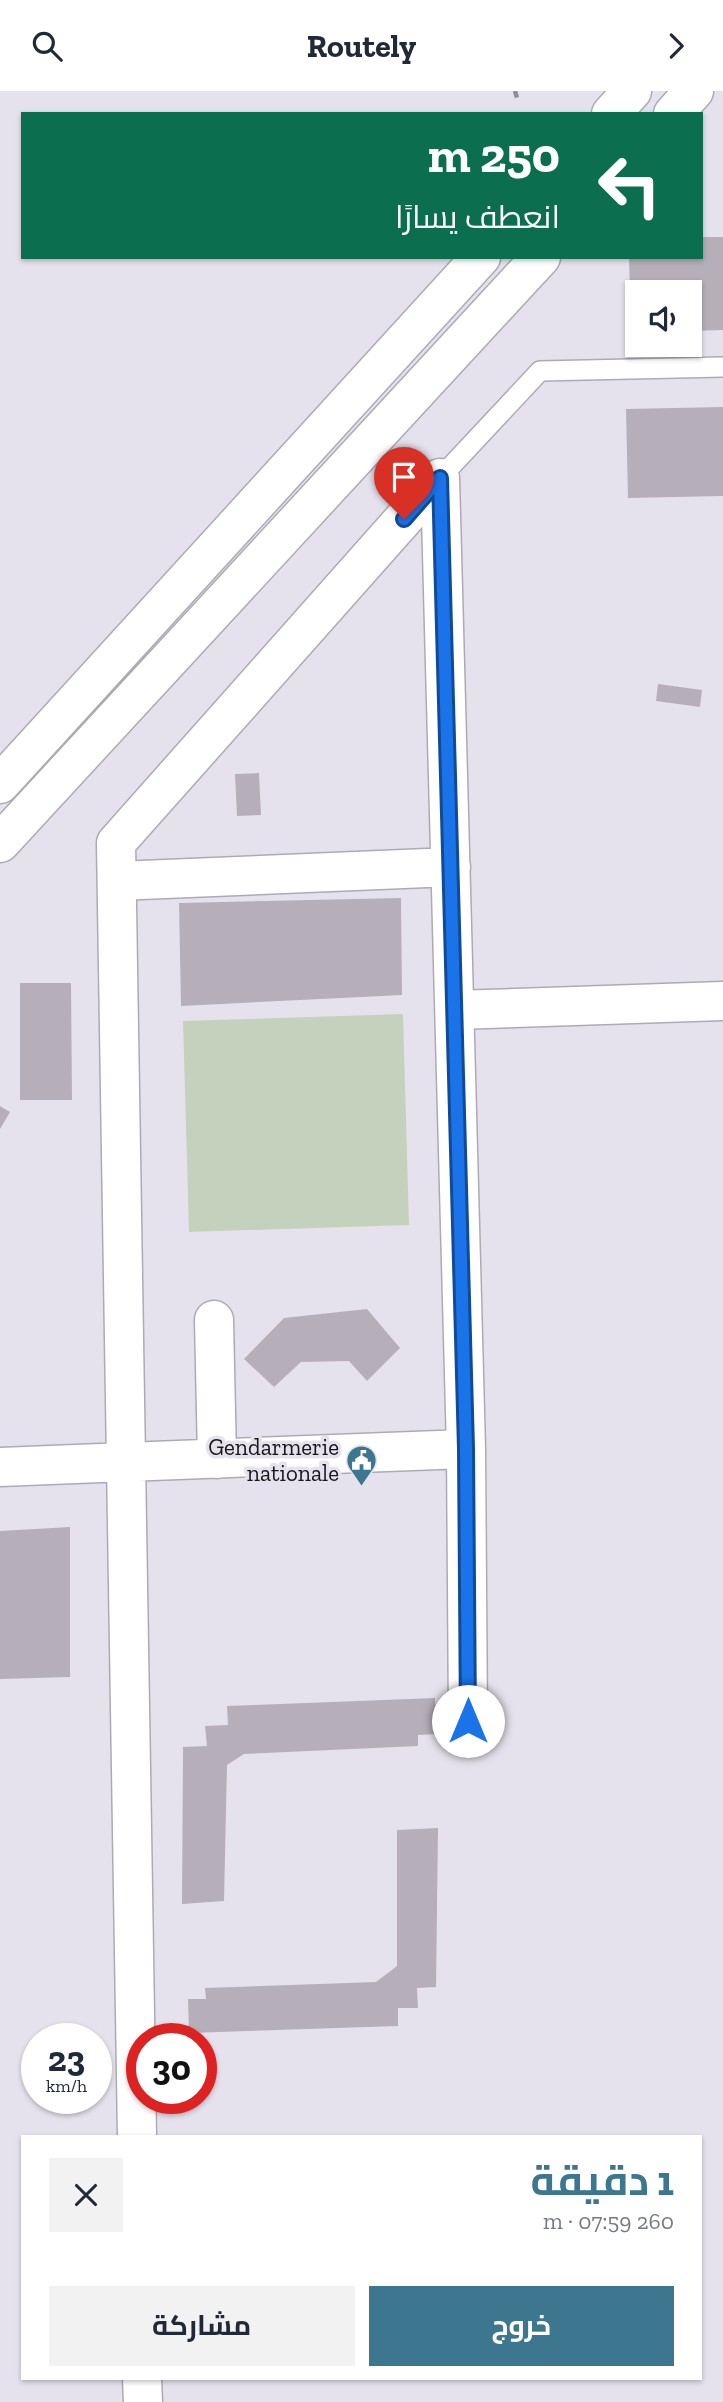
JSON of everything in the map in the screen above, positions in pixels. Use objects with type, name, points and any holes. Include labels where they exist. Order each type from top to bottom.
[{"type":"street","points":[[613,112],[632,91]]},
{"type":"street","points":[[675,112],[694,91]]},
{"type":"street","points":[[0,784],[479,259]]},
{"type":"street","points":[[0,843],[539,259]]},
{"type":"street","points":[[440,478],[466,1449],[468,1721]]},
{"type":"street","points":[[137,2135],[116,843],[440,478]]},
{"type":"street","points":[[117,881],[451,867]]},
{"type":"street","points":[[455,1010],[723,1001]]},
{"type":"street","points":[[214,1320],[217,1459]]},
{"type":"street","points":[[0,1467],[466,1449]]},
{"type":"street","points":[[142,2380],[143,2402]]},
{"type":"lane","points":[[440,478],[540,371],[723,367]]},
{"type":"path","points":[[515,91],[517,98]]},
{"type":"green space","points":[[403,1014],[409,1225],[189,1232],[183,1021]]},
{"type":"building","points":[[703,237],[723,237],[723,330],[702,331],[702,280],[630,280],[629,259],[703,259]]},
{"type":"building","points":[[723,407],[723,496],[628,498],[626,409]]},
{"type":"building","points":[[658,684],[702,690],[700,707],[656,701]]},
{"type":"building","points":[[259,773],[261,815],[237,816],[235,774]]},
{"type":"building","points":[[401,898],[402,995],[181,1006],[179,903]]},
{"type":"building","points":[[20,983],[71,983],[72,1100],[20,1100]]},
{"type":"building","points":[[0,1106],[10,1112],[0,1129]]},
{"type":"building","points":[[367,1309],[400,1348],[367,1381],[349,1361],[301,1362],[274,1387],[244,1359],[284,1318]]},
{"type":"building","points":[[70,1527],[70,1677],[0,1679],[0,1531]]},
{"type":"building","points":[[435,1698],[436,1734],[418,1735],[418,1746],[244,1754],[227,1765],[224,1901],[182,1904],[183,1747],[207,1746],[205,1726],[228,1725],[227,1706]]},
{"type":"building","points":[[438,1828],[436,1987],[417,1988],[418,2008],[398,2008],[398,2026],[217,2032],[217,2023],[189,2023],[188,1999],[206,1999],[205,1988],[376,1982],[397,1966],[397,1830]]},
{"type":"place","name":"Gendarmerie nationale","points":[[362,1487]]},
{"type":"route","points":[[404,519],[440,478],[466,1449],[468,1721]]}]
